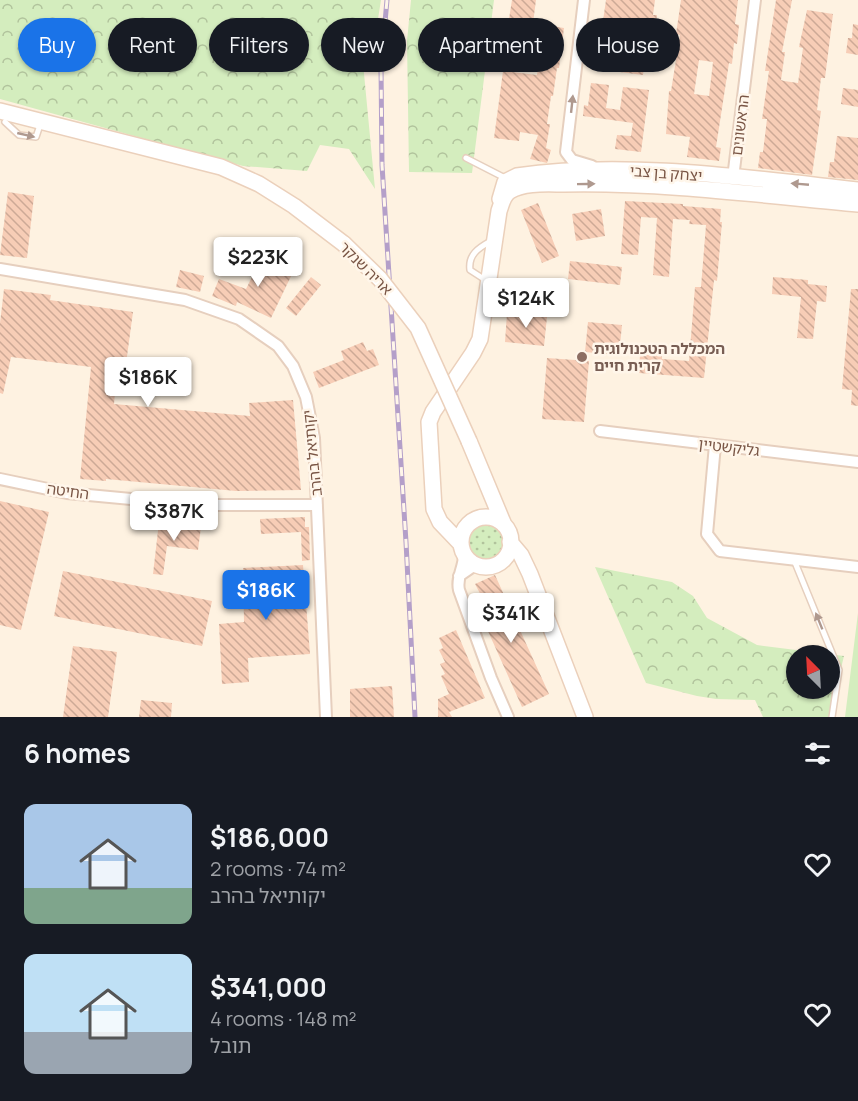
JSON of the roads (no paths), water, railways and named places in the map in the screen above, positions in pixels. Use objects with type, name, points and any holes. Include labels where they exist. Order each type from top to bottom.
[{"type":"street","points":[[584,0],[566,152],[572,160],[584,165],[612,170]]},
{"type":"street","name":"הראשונים","points":[[733,178],[755,0]]},
{"type":"street","name":"אריה שנקר","points":[[2,118],[41,122],[221,167],[268,189],[344,244],[380,279],[418,328],[504,525]]},
{"type":"street","name":"יצחק בן צבי","points":[[500,211],[502,186],[507,180],[517,176],[545,173],[612,170],[733,178],[858,190]]},
{"type":"street","name":"יצחק בן צבי","points":[[463,550],[441,522],[433,502],[429,422],[433,412],[477,345],[504,196],[521,187],[599,183],[858,204]]},
{"type":"street","name":"יקותיאל בהרב","points":[[0,269],[185,300],[239,319],[278,346],[293,366],[306,397],[314,438],[326,717]]},
{"type":"street","name":"גליקשטיין","points":[[600,431],[858,462]]},
{"type":"street","points":[[716,445],[707,534],[720,551],[858,567]]},
{"type":"street","name":"החיטה","points":[[0,479],[67,492],[195,505],[317,505]]},
{"type":"street","points":[[488,489],[483,512],[463,531],[464,563],[458,576],[461,596],[508,717]]},
{"type":"street","points":[[441,522],[454,528],[491,518],[504,525],[507,530],[510,542],[505,558],[493,566],[472,567],[458,576]]},
{"type":"street","points":[[510,542],[527,566],[585,717]]},
{"type":"street","points":[[463,550],[471,562],[480,566]]},
{"type":"street","points":[[505,558],[514,558],[527,566]]},
{"type":"lane","points":[[466,158],[507,180]]},
{"type":"lane","points":[[488,282],[470,270],[469,263],[473,254],[495,238]]},
{"type":"lane","points":[[794,560],[839,670],[832,717]]},
{"type":"railway","points":[[387,0],[381,66],[382,165],[415,717]]},
{"type":"place","name":"המכללה הטכנולוגית קרית חיים","points":[[582,357]]}]
